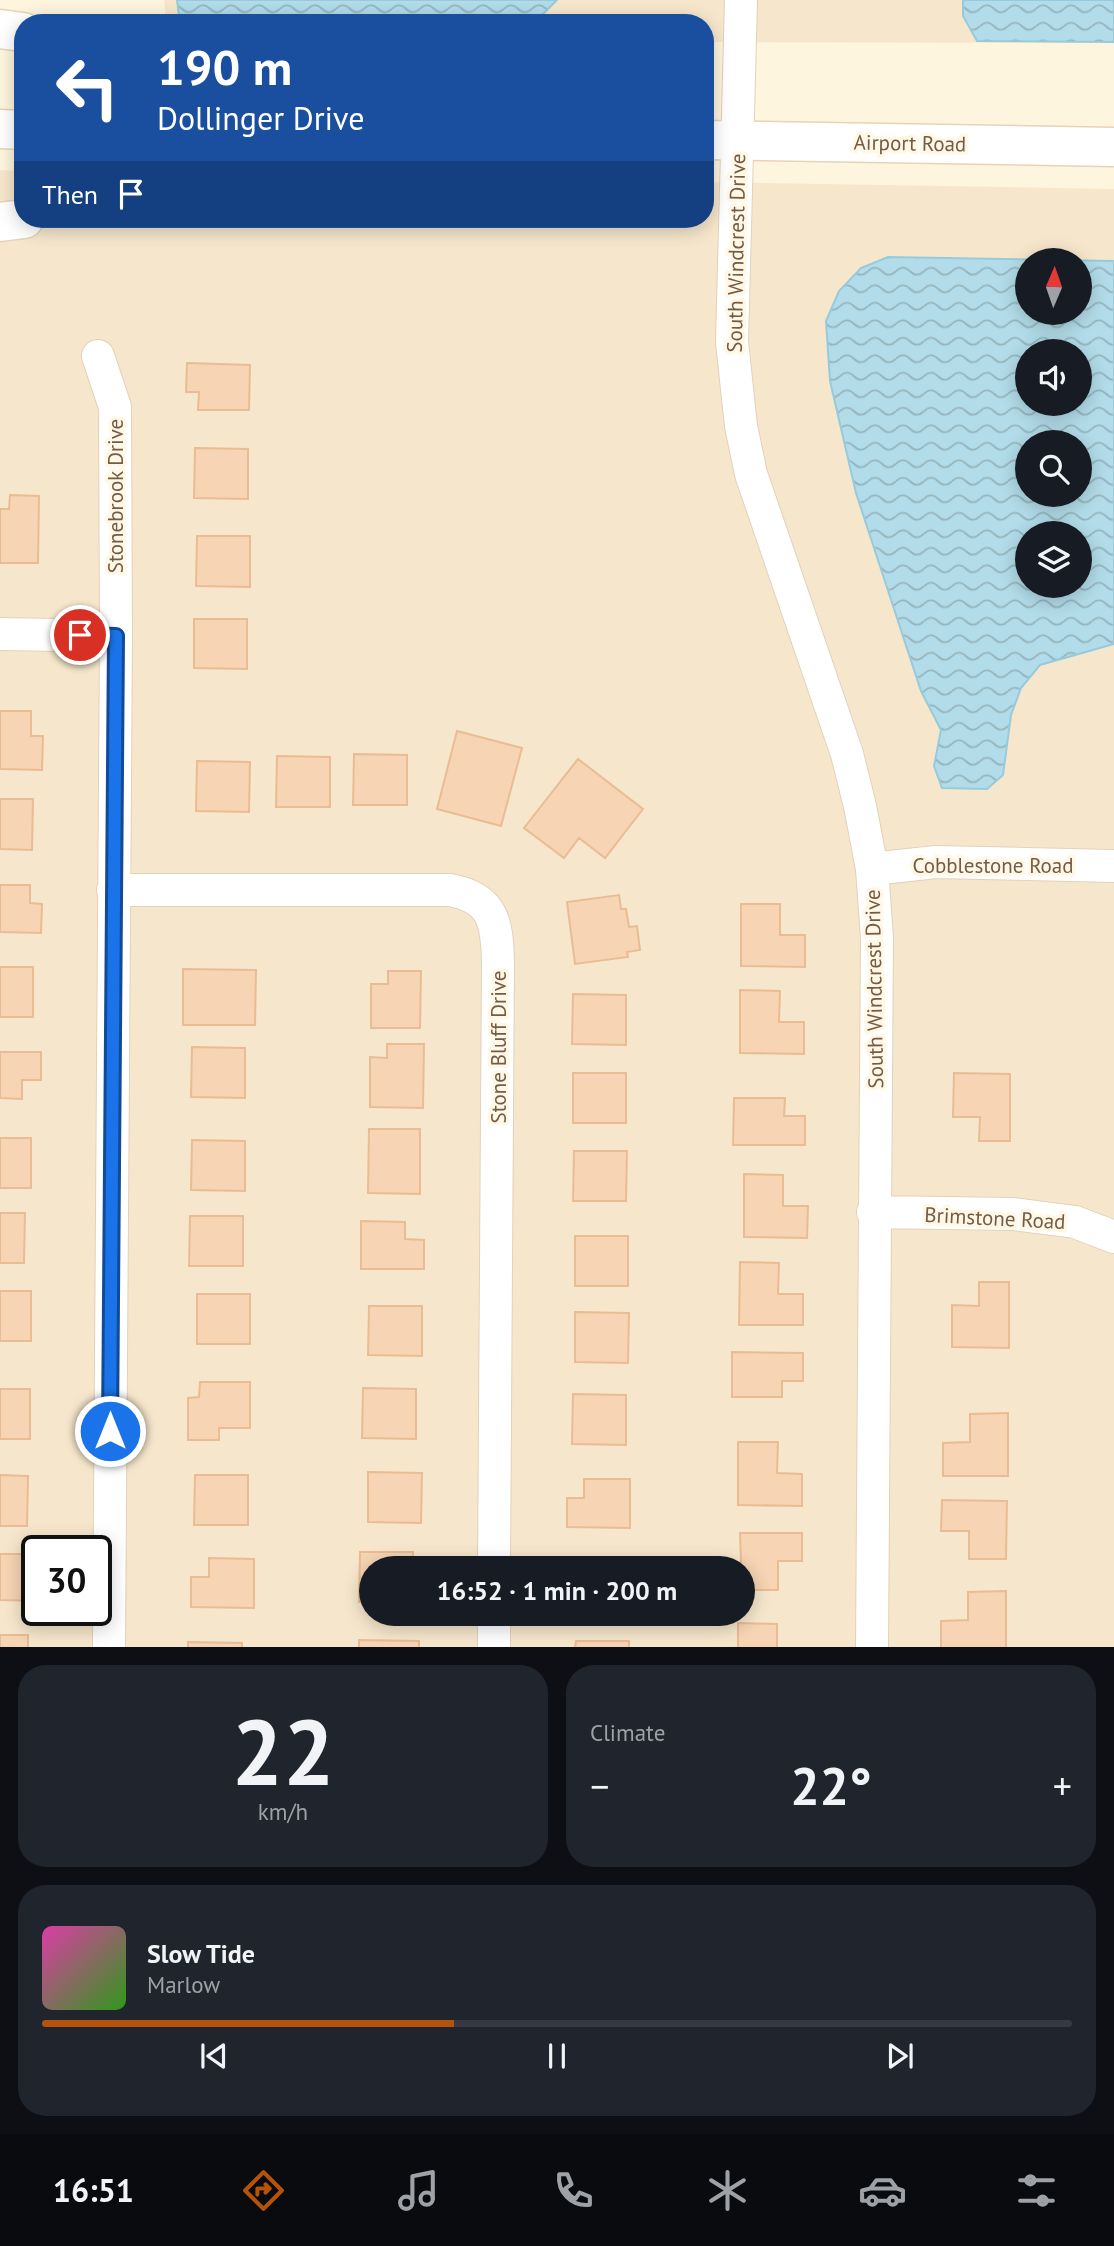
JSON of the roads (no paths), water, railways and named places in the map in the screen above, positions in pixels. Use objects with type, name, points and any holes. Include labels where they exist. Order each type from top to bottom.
[{"type":"main road","name":"Airport Road","points":[[722,141],[1114,147]]},
{"type":"street","name":"South Windcrest Drive","points":[[741,0],[722,141],[732,342],[741,426],[751,474],[847,754],[872,869],[877,939],[872,1647]]},
{"type":"street","name":"Stonebrook Drive","points":[[98,356],[115,407],[116,636],[109,1647]]},
{"type":"street","points":[[0,634],[116,636]]},
{"type":"street","name":"Cobblestone Road","points":[[872,869],[936,862],[1114,866]]},
{"type":"street","name":"Stone Bluff Drive","points":[[113,890],[450,890],[475,897],[494,919],[498,962],[494,1556]]},
{"type":"street","name":"Brimstone Road","points":[[873,1212],[1014,1214],[1075,1222],[1114,1237]]},
{"type":"street","points":[[494,1626],[494,1647]]},
{"type":"water","points":[[177,0],[557,0],[543,14],[179,14]]},
{"type":"water","points":[[963,0],[1114,0],[1114,42],[977,41],[963,16]]},
{"type":"water","points":[[888,257],[1015,259],[1015,326],[1092,326],[1092,261],[1114,261],[1114,644],[1040,665],[1021,688],[1011,715],[1003,775],[987,789],[942,788],[934,766],[941,730],[921,691],[856,493],[830,381],[826,321],[839,291],[861,268]]}]
